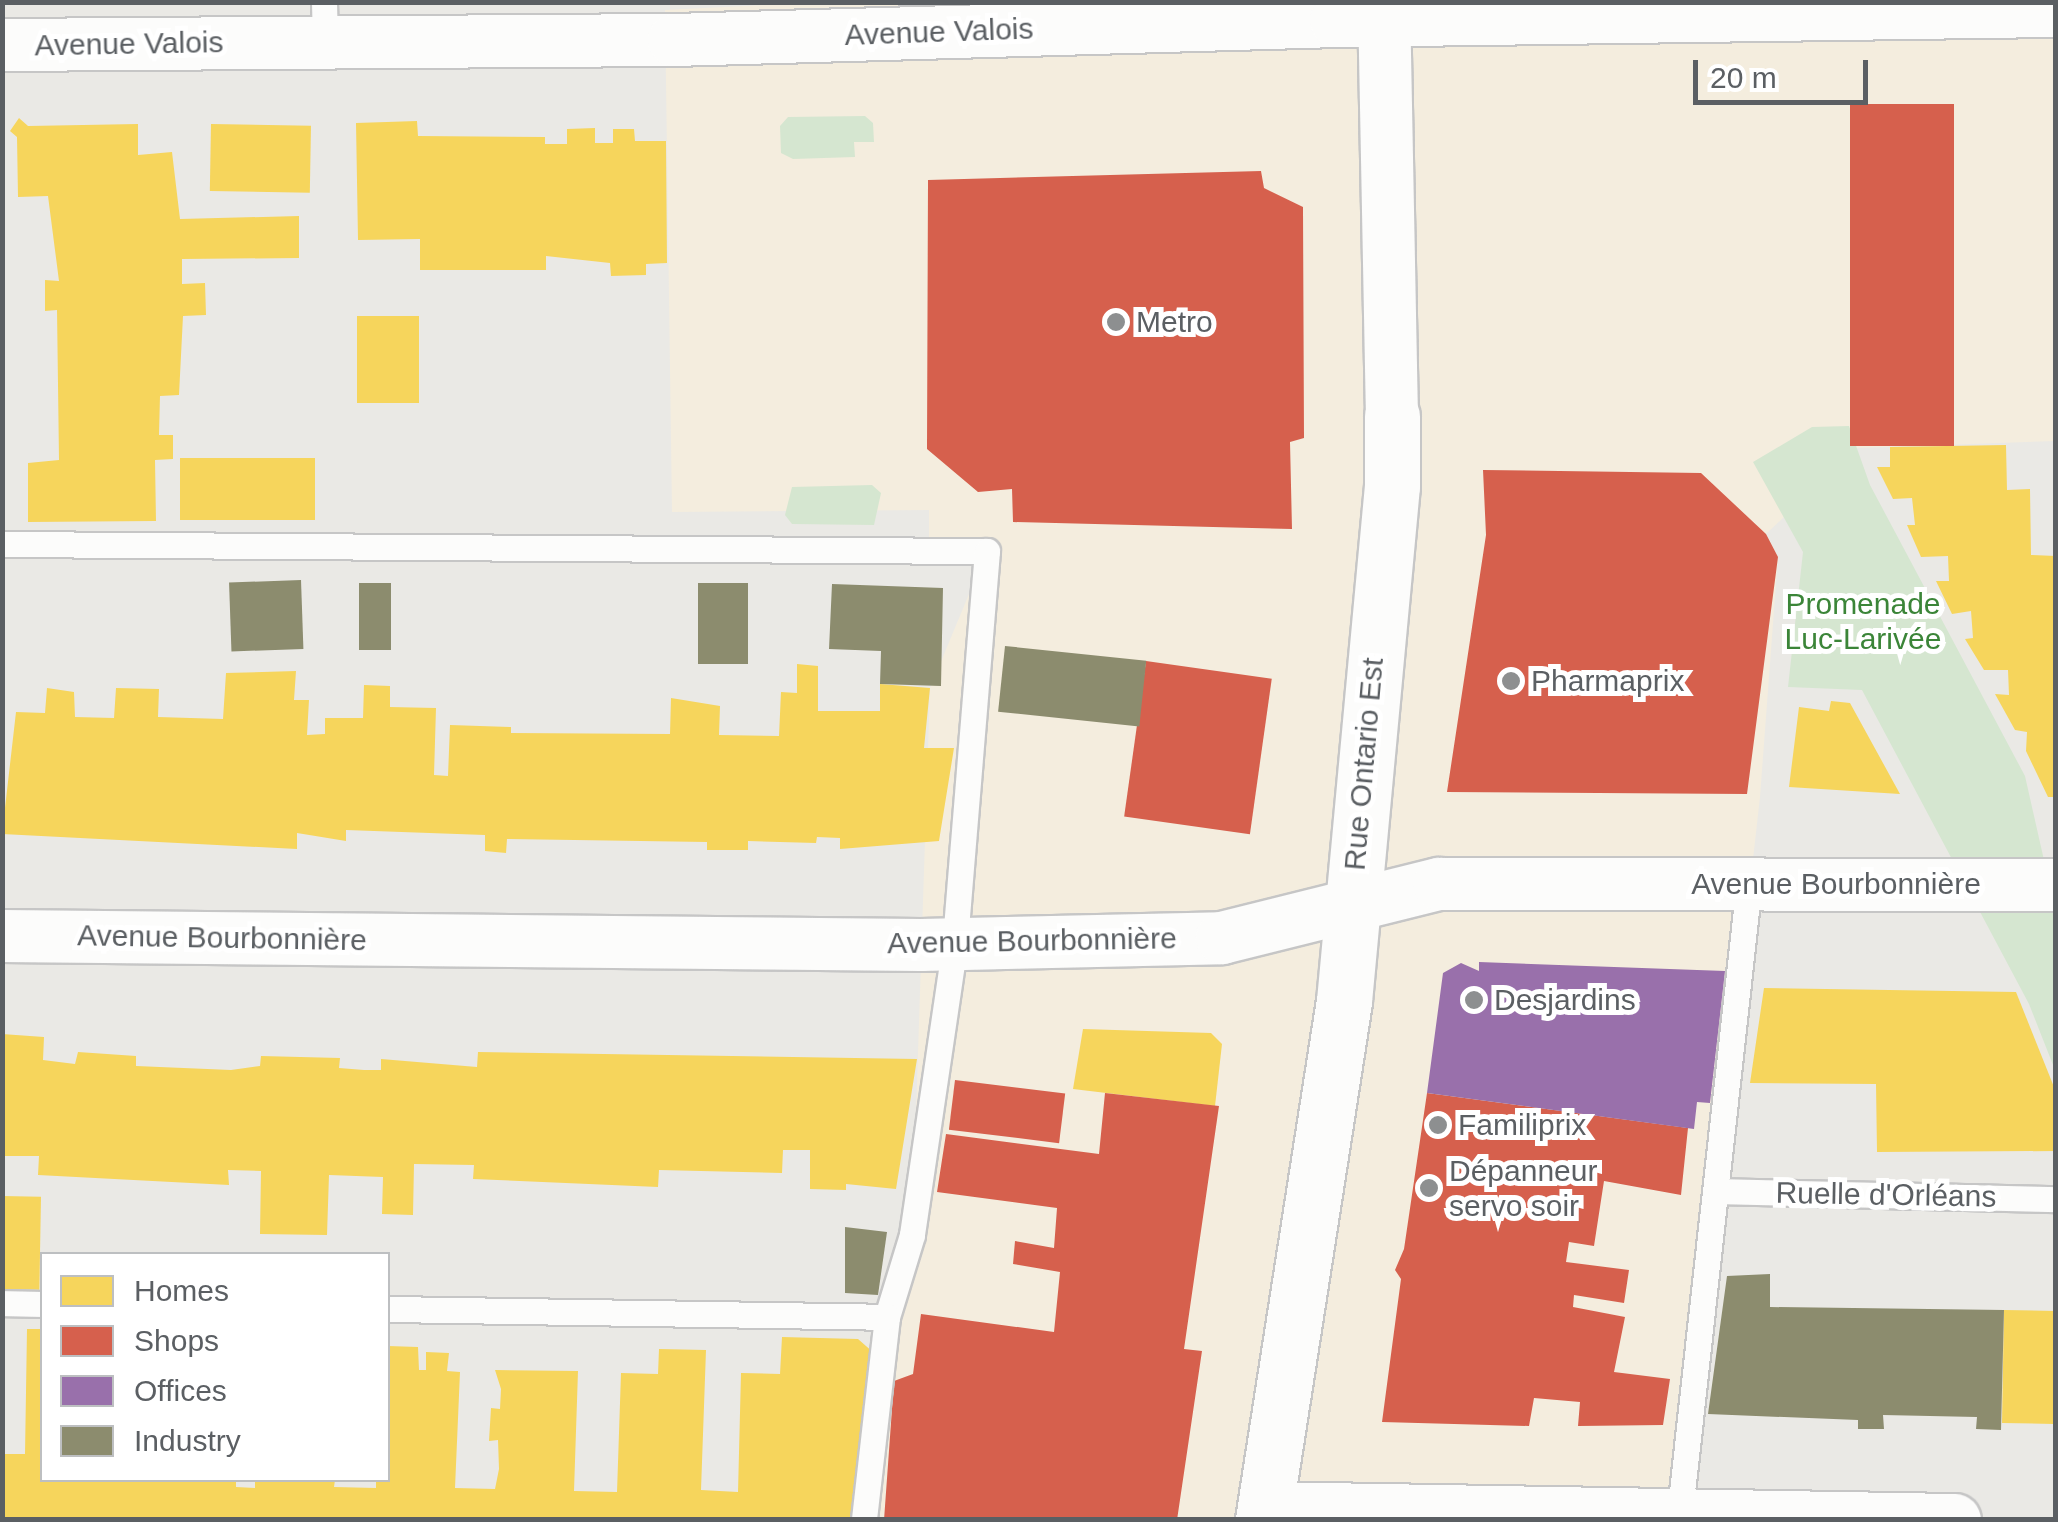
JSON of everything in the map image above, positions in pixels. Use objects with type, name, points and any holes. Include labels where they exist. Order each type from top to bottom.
[{"type":"main road","name":"Rue Ontario Est","points":[[1264,1514],[1344,1002],[1392,486],[1392,416]]},
{"type":"street","name":"Avenue Valois","points":[[2,45],[324,22],[1384,12],[2056,11]]},
{"type":"street","name":"Rue Ontario Est","points":[[1384,12],[1392,416]]},
{"type":"street","name":"Avenue Bourbonnière","points":[[2,936],[955,944],[1222,938],[1440,884],[2056,885]]},
{"type":"street","points":[[1264,1514],[1955,1520]]},
{"type":"lane","points":[[2,544],[986,552],[955,944],[912,1235],[886,1317],[864,1520]]},
{"type":"lane","points":[[1680,1515],[1748,883]]},
{"type":"lane","name":"Ruelle d'Orléans","points":[[1717,1191],[2056,1198]]},
{"type":"lane","points":[[2,1303],[40,1304]]},
{"type":"lane","points":[[390,1309],[886,1317]]},
{"type":"shaded area","points":[[827,2],[2055,3],[2055,441],[1857,448],[1766,534],[1778,557],[1760,797],[1679,1519],[873,1519],[912,1235],[930,688],[986,553],[929,551],[929,510],[672,512],[665,10]]},
{"type":"green space","points":[[865,116],[873,123],[874,142],[854,142],[855,157],[793,159],[781,153],[780,126],[788,117]]},
{"type":"green space","name":"Promenade Luc-Larivée","points":[[1849,426],[1870,485],[2025,776],[2055,909],[2055,1070],[2029,1004],[1862,690],[1788,687],[1803,552],[1753,462],[1812,427]]},
{"type":"green space","points":[[872,485],[881,493],[874,525],[792,524],[785,515],[792,487]]},
{"type":"building: Homes","points":[[19,118],[28,126],[138,124],[138,155],[172,152],[180,219],[299,216],[299,258],[182,259],[182,284],[205,283],[206,315],[183,316],[179,395],[160,396],[159,435],[173,435],[173,459],[155,460],[156,521],[28,522],[28,463],[59,460],[57,310],[45,311],[45,280],[59,281],[48,196],[18,197],[17,137],[10,131]]},
{"type":"building: Homes","points":[[417,121],[418,136],[545,137],[545,144],[567,144],[567,129],[595,128],[595,143],[613,143],[613,129],[634,129],[635,141],[666,141],[667,263],[646,264],[646,275],[611,276],[610,263],[546,256],[546,270],[420,270],[420,239],[358,240],[356,123]]},
{"type":"building: Homes","points":[[211,124],[311,126],[310,193],[210,191]]},
{"type":"building: Homes","points":[[357,316],[419,316],[419,403],[357,403]]},
{"type":"building: Homes","points":[[2006,445],[2007,490],[2030,489],[2031,555],[2056,556],[2056,797],[2048,797],[2026,751],[2027,732],[2015,730],[1995,694],[2009,695],[2008,670],[1984,670],[1965,639],[1973,638],[1971,611],[1952,614],[1936,581],[1949,581],[1948,556],[1921,557],[1907,525],[1915,525],[1912,498],[1893,499],[1877,467],[1890,467],[1890,447]]},
{"type":"building: Homes","points":[[180,458],[315,458],[315,520],[180,520]]},
{"type":"building: Homes","points":[[797,664],[818,666],[818,711],[880,711],[880,684],[930,688],[924,748],[954,748],[939,841],[840,849],[840,838],[817,837],[816,843],[748,841],[748,850],[707,850],[707,842],[507,839],[506,853],[485,851],[485,835],[346,830],[346,841],[297,833],[297,849],[2,834],[16,712],[45,713],[47,688],[74,692],[75,717],[114,718],[116,688],[159,689],[158,717],[223,719],[226,673],[296,671],[294,700],[309,700],[307,735],[325,734],[325,718],[363,718],[364,685],[390,686],[390,707],[436,708],[434,775],[448,776],[450,725],[511,727],[511,733],[670,734],[671,698],[720,706],[719,735],[779,736],[781,692],[797,693]]},
{"type":"building: Homes","points":[[1831,701],[1850,703],[1900,794],[1789,787],[1799,707],[1829,711]]},
{"type":"building: Homes","points":[[1764,988],[2016,992],[2056,1092],[2056,1151],[1877,1152],[1876,1084],[1750,1083]]},
{"type":"building: Homes","points":[[1083,1029],[1211,1033],[1222,1044],[1215,1106],[1073,1089]]},
{"type":"building: Homes","points":[[2,1034],[44,1037],[43,1060],[75,1064],[78,1052],[136,1056],[136,1066],[231,1070],[260,1066],[261,1056],[340,1058],[339,1068],[364,1070],[381,1070],[381,1059],[477,1067],[478,1052],[917,1059],[896,1189],[846,1184],[846,1190],[810,1189],[810,1150],[783,1150],[782,1173],[659,1170],[658,1187],[473,1179],[474,1165],[414,1164],[413,1215],[382,1214],[383,1177],[329,1175],[327,1235],[260,1234],[261,1171],[228,1170],[229,1185],[38,1175],[39,1156],[2,1156]]},
{"type":"building: Homes","points":[[2,1196],[41,1197],[39,1290],[2,1289]]},
{"type":"building: Homes","points":[[2004,1310],[2056,1311],[2054,1424],[2002,1423]]},
{"type":"building: Homes","points":[[27,1329],[40,1329],[40,1482],[236,1482],[236,1487],[255,1488],[255,1482],[335,1482],[334,1487],[376,1488],[376,1482],[390,1482],[390,1346],[418,1347],[419,1370],[426,1370],[426,1352],[449,1353],[447,1371],[460,1372],[455,1488],[495,1489],[498,1440],[489,1441],[491,1408],[500,1409],[501,1389],[495,1370],[578,1371],[574,1491],[617,1492],[621,1373],[658,1374],[659,1349],[706,1350],[701,1490],[738,1492],[741,1373],[780,1374],[782,1337],[858,1339],[874,1353],[852,1520],[2,1520],[2,1454],[25,1454]]},
{"type":"building: Shops","points":[[1850,104],[1954,104],[1954,446],[1850,446]]},
{"type":"building: Shops","name":"Metro","points":[[1261,171],[1264,188],[1303,207],[1304,438],[1290,442],[1292,529],[1013,522],[1012,489],[978,492],[927,449],[928,180]]},
{"type":"building: Shops","points":[[1483,470],[1701,473],[1766,534],[1778,557],[1747,794],[1447,792],[1486,535]]},
{"type":"building: Shops","points":[[1146,661],[1272,679],[1250,834],[1124,816]]},
{"type":"building: Shops","points":[[955,1080],[1065,1094],[1059,1143],[949,1130]]},
{"type":"building: Shops","points":[[1105,1093],[1219,1106],[1184,1349],[1202,1351],[1177,1520],[884,1520],[894,1381],[913,1374],[921,1314],[1054,1332],[1060,1272],[1013,1264],[1015,1241],[1054,1248],[1057,1208],[937,1192],[946,1134],[1099,1154]]},
{"type":"building: Shops","points":[[1427,1093],[1688,1128],[1681,1195],[1604,1181],[1594,1246],[1569,1242],[1566,1262],[1629,1270],[1624,1303],[1574,1295],[1573,1307],[1625,1317],[1614,1372],[1670,1379],[1663,1425],[1578,1426],[1580,1402],[1534,1398],[1529,1426],[1382,1422],[1401,1279],[1395,1270],[1404,1249]]},
{"type":"building: Offices","points":[[1479,962],[1725,971],[1710,1103],[1697,1102],[1694,1129],[1427,1093],[1443,973],[1461,963],[1479,971]]},
{"type":"building: Industry","points":[[301,580],[303,649],[231,651],[229,583]]},
{"type":"building: Industry","points":[[359,583],[391,583],[391,650],[359,650]]},
{"type":"building: Industry","points":[[698,583],[748,583],[748,664],[698,664]]},
{"type":"building: Industry","points":[[832,584],[943,588],[941,686],[880,684],[881,651],[829,649]]},
{"type":"building: Industry","points":[[1005,646],[1146,661],[1139,726],[998,712]]},
{"type":"building: Industry","points":[[845,1227],[887,1232],[878,1295],[845,1293]]},
{"type":"building: Industry","points":[[1770,1274],[1770,1307],[2004,1310],[2001,1430],[1976,1429],[1977,1417],[1883,1415],[1884,1429],[1858,1429],[1858,1420],[1708,1414],[1727,1276]]},
{"type":"place","name":"Metro","points":[[1116,322]]},
{"type":"place","name":"Pharmaprix","points":[[1511,681]]},
{"type":"place","name":"Desjardins","points":[[1474,1000]]},
{"type":"place","name":"Familiprix","points":[[1438,1125]]},
{"type":"place","name":"Dépanneur servo soir","points":[[1429,1188]]}]
